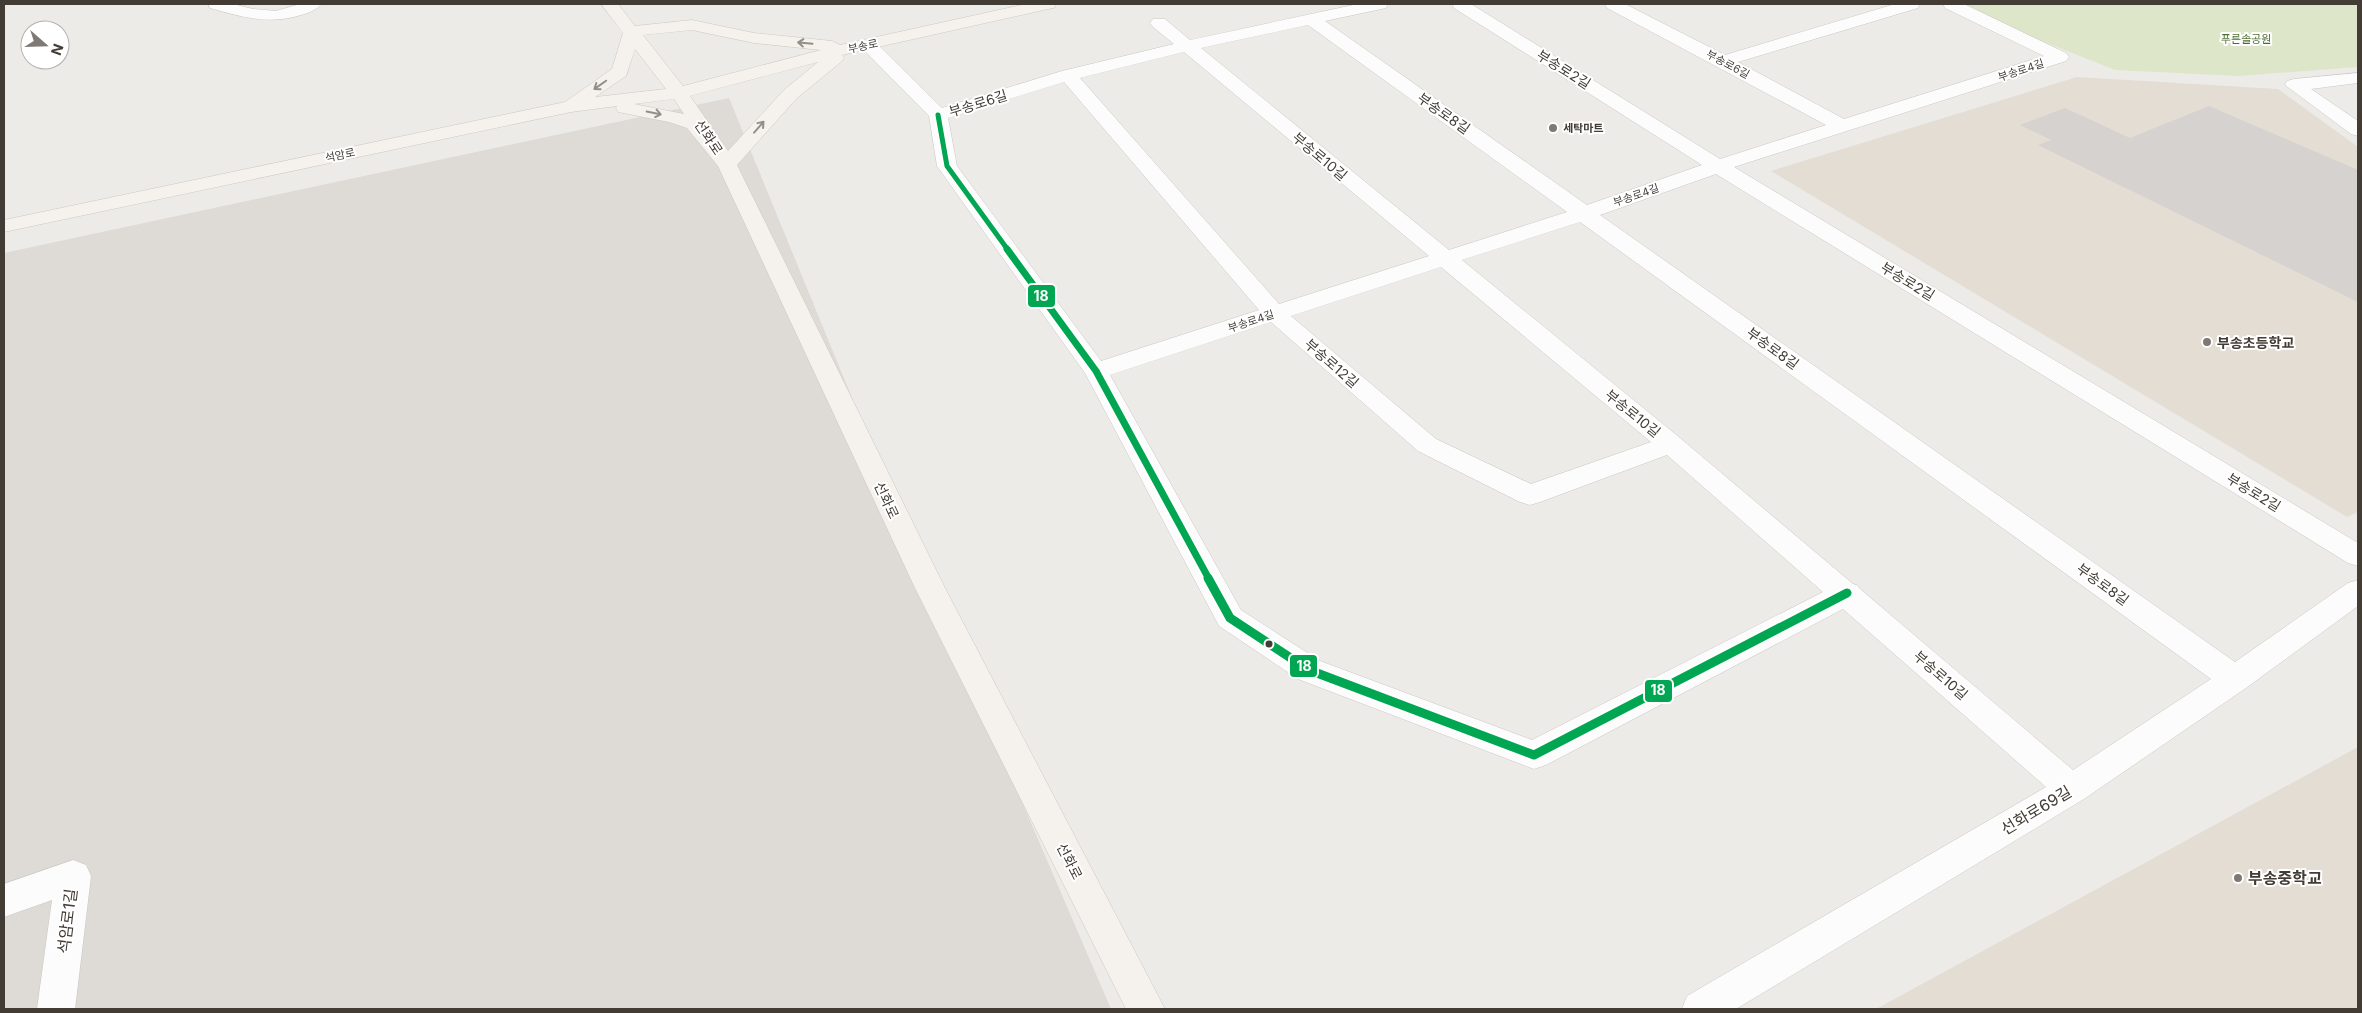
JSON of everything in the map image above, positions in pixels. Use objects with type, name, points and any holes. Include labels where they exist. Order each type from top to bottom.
[{"type":"main road","name":"선화로","points":[[609,4],[679,93],[727,164],[930,588],[1146,1009]]},
{"type":"main road","name":"부송로","points":[[679,93],[861,46],[1048,4]]},
{"type":"main road","points":[[571,106],[620,72],[632,31],[692,25],[754,38],[861,46]]},
{"type":"main road","points":[[571,106],[636,110],[673,117],[694,124],[727,164],[789,93],[813,72],[861,46]]},
{"type":"main road","name":"석암로","points":[[4,226],[571,106],[679,93]]},
{"type":"street","points":[[216,4],[266,17],[283,16],[313,4]]},
{"type":"street","name":"부송로6길","points":[[1380,4],[1187,46],[1068,75],[938,115],[947,166],[1096,371],[1230,618],[1309,670],[1534,755],[1847,593]]},
{"type":"street","name":"부송로2길","points":[[1460,4],[1718,166],[2358,556]]},
{"type":"street","name":"부송로6길","points":[[1612,4],[1723,61],[1842,126]]},
{"type":"street","points":[[1723,61],[1912,4]]},
{"type":"street","name":"부송로4길","points":[[1096,371],[1585,213],[1718,166],[2060,57],[1951,4]]},
{"type":"street","name":"부송로8길","points":[[1311,19],[2235,679]]},
{"type":"street","name":"부송로10길","points":[[1159,23],[1671,444],[1847,593],[2072,788]]},
{"type":"street","points":[[861,46],[938,115]]},
{"type":"street","name":"부송로12길","points":[[1068,75],[1275,314],[1428,445],[1530,495],[1671,444]]},
{"type":"street","points":[[2358,78],[2294,85],[2358,130]]},
{"type":"street","name":"선화로69길","points":[[1701,1009],[2072,788],[2235,679],[2358,591]]},
{"type":"street","name":"석암로1길","points":[[4,900],[73,876],[56,1009]]},
{"type":"shaded area","name":"부송초등학교","points":[[2077,77],[2278,89],[2358,147],[2358,512],[2347,517],[1771,171]]},
{"type":"shaded area","points":[[729,98],[930,588],[1111,1009],[4,1009],[4,253]]},
{"type":"shaded area","name":"부송중학교","points":[[2358,747],[2358,1009],[1876,1009]]},
{"type":"green space","name":"푸른솔공원","points":[[1961,4],[2358,4],[2358,67],[2238,76],[2115,70],[1962,9]]},
{"type":"building","points":[[2209,106],[2358,170],[2358,302],[2038,145],[2051,140],[2020,125],[2065,108],[2130,138]]},
{"type":"transit line","name":"18","points":[[938,115],[947,166],[1096,371],[1230,618],[1309,670],[1534,755],[1847,593]]},
{"type":"place","name":"세탁마트","points":[[1553,128]]},
{"type":"place","name":"부송초등학교","points":[[2207,342]]},
{"type":"place","name":"부송중학교","points":[[2238,878]]}]
